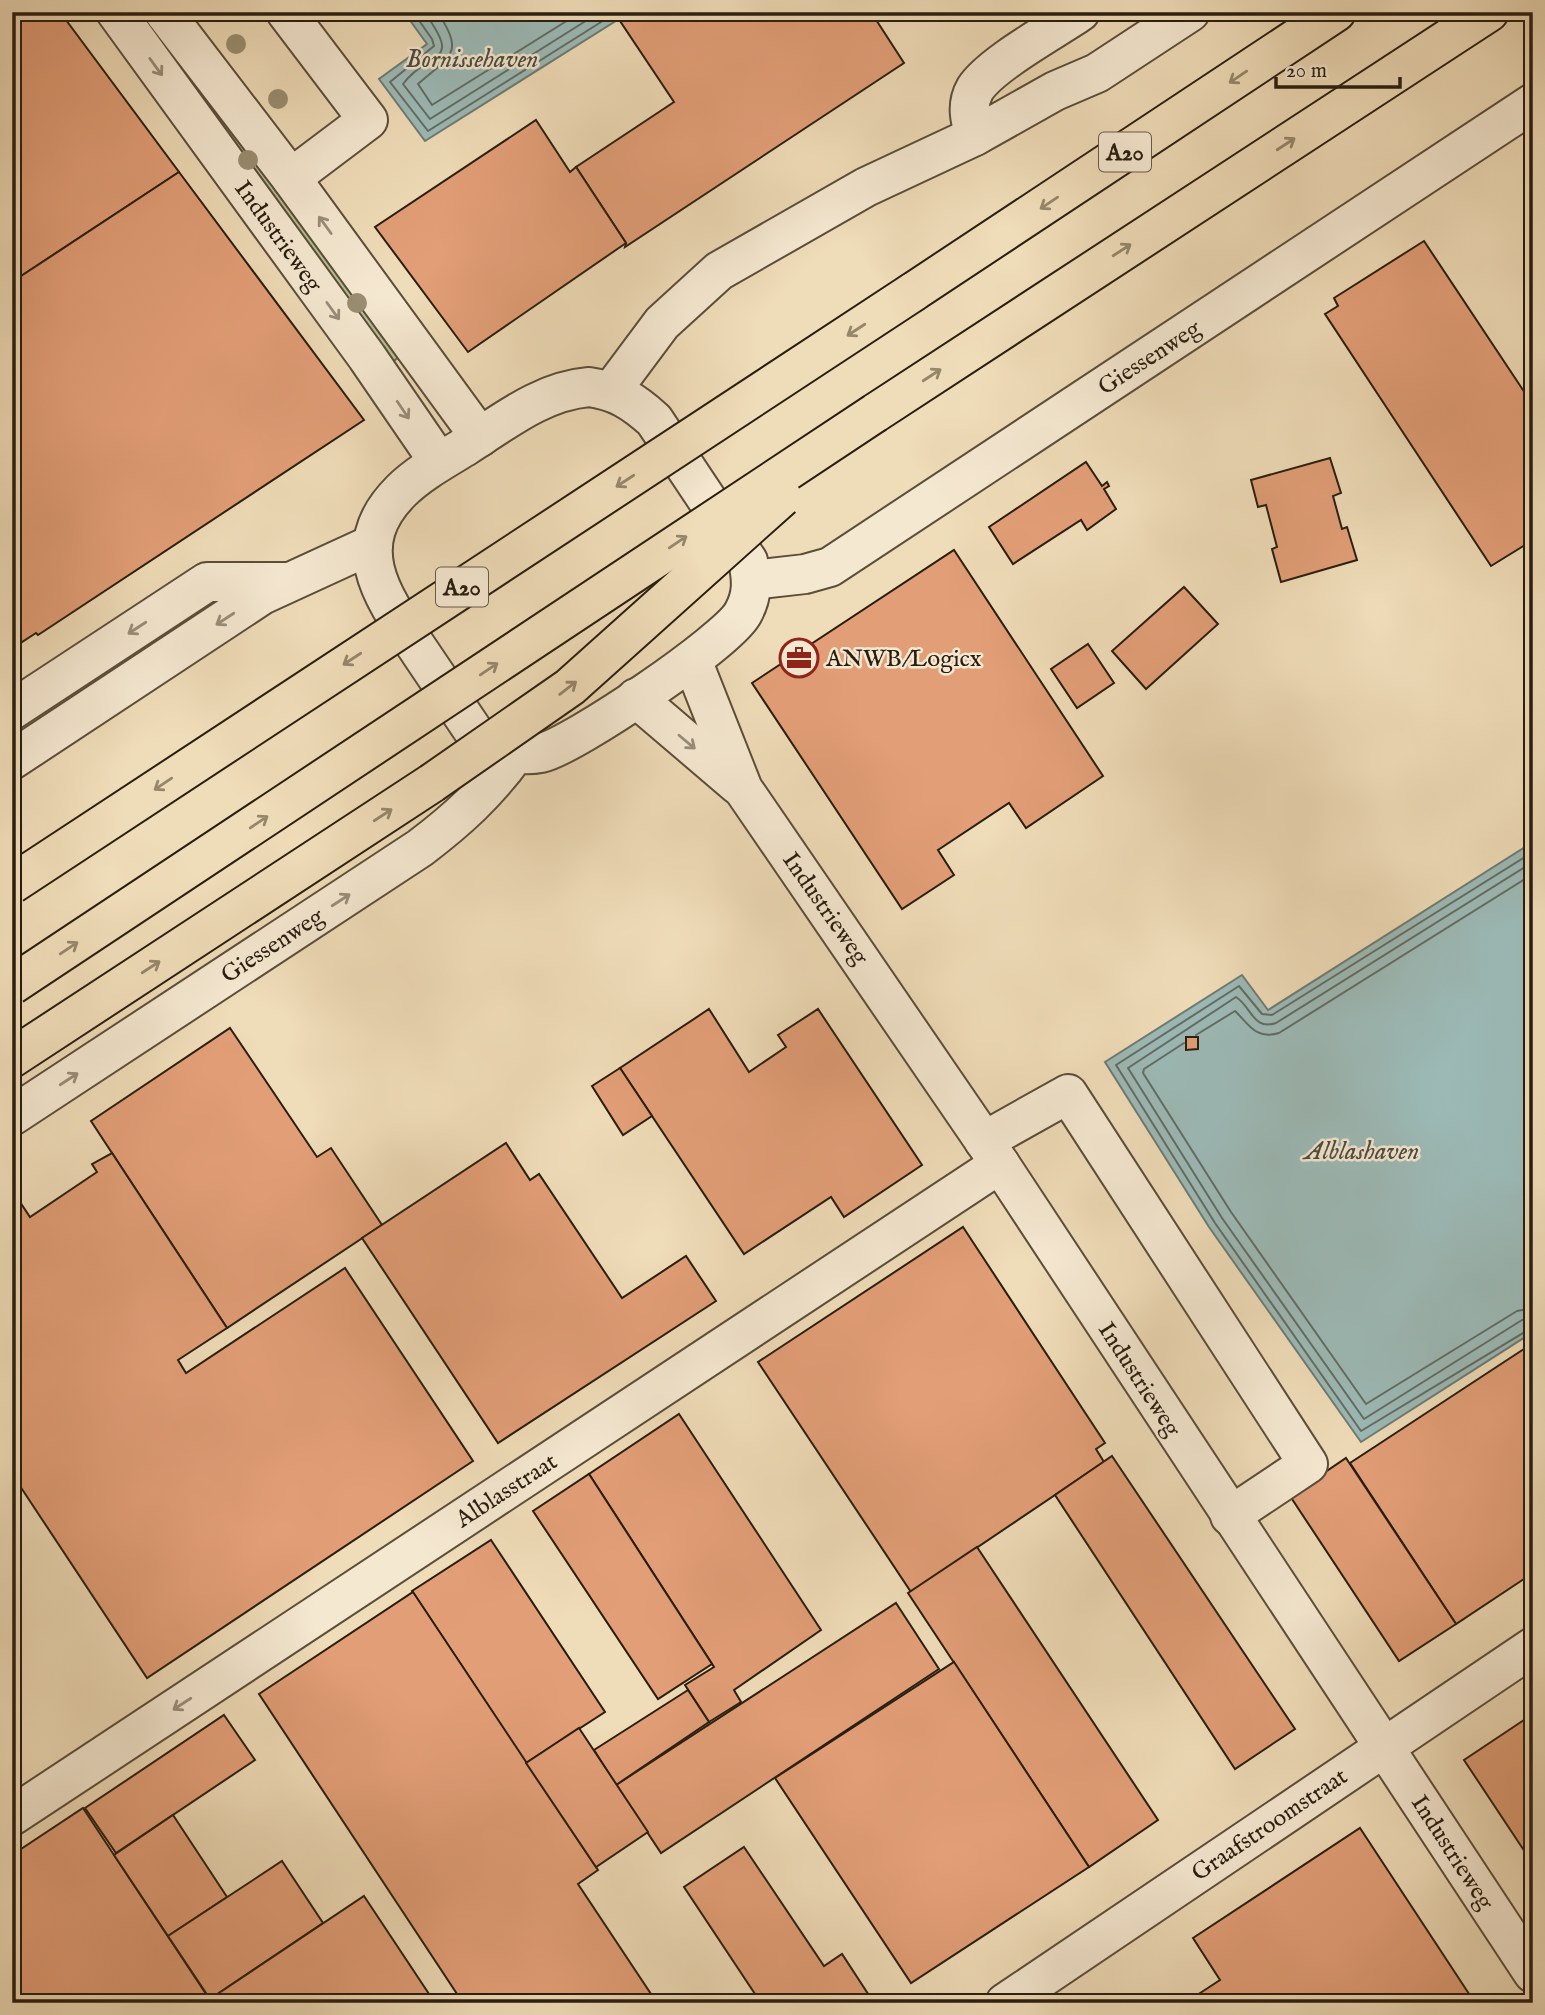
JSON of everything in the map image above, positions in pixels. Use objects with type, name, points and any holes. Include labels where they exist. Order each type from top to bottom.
[{"type":"highway","name":"A20","points":[[12,884],[1336,12]]},
{"type":"highway","points":[[12,985],[875,413],[1489,12]]},
{"type":"highway","points":[[12,1058],[432,783],[570,687],[875,413]]},
{"type":"street","name":"Industrieweg","points":[[116,12],[367,357],[439,463]]},
{"type":"street","name":"Industrieweg","points":[[164,12],[291,178],[480,437]]},
{"type":"street","points":[[286,12],[368,120],[291,178]]},
{"type":"street","points":[[975,136],[969,118],[970,103],[976,88],[996,69],[1080,12]]},
{"type":"street","points":[[1055,91],[1087,55],[1152,12]]},
{"type":"street","points":[[612,390],[662,323],[719,271],[866,187],[975,136],[1055,91],[1097,73],[1190,12]]},
{"type":"street","name":"Giessenweg","points":[[752,580],[805,574],[830,567],[1533,103]]},
{"type":"street","points":[[569,389],[612,390],[634,402],[654,420],[748,561],[752,580],[750,597],[743,614],[730,630],[636,698],[571,740],[542,753],[515,754],[496,749],[476,735],[385,599],[374,568],[373,544],[386,511],[400,491],[480,437],[548,395],[569,389]]},
{"type":"street","points":[[12,760],[262,595],[344,560],[373,544]]},
{"type":"street","points":[[12,710],[207,582],[289,582]]},
{"type":"street","name":"Industrieweg","points":[[692,660],[743,789],[992,1153],[1533,1973]]},
{"type":"street","name":"Industrieweg","points":[[636,698],[743,789]]},
{"type":"street","name":"Giessenweg","points":[[12,1116],[420,848],[459,819],[494,783],[515,754]]},
{"type":"street","name":"Alblasstraat","points":[[12,1816],[239,1666],[992,1153],[1068,1094],[1308,1464],[1230,1516]]},
{"type":"street","name":"Graafstroomstraat","points":[[1005,2003],[1533,1647]]},
{"type":"green space","points":[[129,12],[147,12],[403,354],[391,363]]},
{"type":"water","name":"Bornissehaven","points":[[404,12],[630,12],[425,141],[379,79],[427,44]]},
{"type":"water","name":"Alblashaven","points":[[1533,842],[1533,1332],[1361,1442],[1209,1227],[1105,1062],[1242,975],[1268,1010]]},
{"type":"building","points":[[12,12],[60,12],[179,172],[12,282]]},
{"type":"building","points":[[634,12],[871,12],[904,63],[625,247],[626,243],[576,167],[674,102],[620,21]]},
{"type":"building","points":[[536,120],[570,172],[576,167],[626,243],[468,352],[375,227]]},
{"type":"building","points":[[179,172],[364,420],[38,635],[36,633],[22,642],[12,626],[12,282]]},
{"type":"building","points":[[1424,241],[1533,405],[1533,540],[1491,566],[1325,314],[1338,306],[1334,298]]},
{"type":"building","points":[[1330,458],[1341,493],[1333,496],[1342,529],[1347,527],[1357,560],[1281,582],[1272,549],[1277,547],[1266,505],[1258,507],[1251,480]]},
{"type":"building","points":[[1086,462],[1102,486],[1107,482],[1109,486],[1104,489],[1116,509],[1087,530],[1081,520],[1013,564],[989,527]]},
{"type":"building","points":[[954,550],[1103,776],[1026,828],[1009,803],[938,850],[954,875],[902,909],[752,683]]},
{"type":"building","points":[[1184,587],[1218,624],[1146,689],[1112,651]]},
{"type":"building","points":[[1088,644],[1114,683],[1077,708],[1051,669]]},
{"type":"building","points":[[709,1009],[749,1072],[786,1047],[778,1035],[818,1009],[922,1165],[844,1217],[831,1197],[744,1254],[620,1068]]},
{"type":"building","points":[[230,1028],[317,1157],[331,1148],[382,1225],[227,1328],[91,1121]]},
{"type":"building","points":[[1186,1037],[1198,1037],[1198,1049],[1186,1050]]},
{"type":"building","points":[[620,1068],[652,1116],[623,1135],[592,1086]]},
{"type":"building","points":[[506,1143],[530,1180],[539,1174],[622,1298],[686,1256],[716,1301],[498,1443],[362,1238]]},
{"type":"building","points":[[112,1153],[227,1328],[178,1360],[186,1373],[345,1268],[473,1461],[147,1678],[12,1474],[12,1190],[30,1217],[97,1172],[92,1164]]},
{"type":"building","points":[[963,1227],[1105,1443],[1096,1449],[1104,1462],[911,1592],[758,1362]]},
{"type":"building","points":[[1533,1343],[1533,1573],[1456,1624],[1350,1463]]},
{"type":"building","points":[[679,1414],[821,1630],[734,1690],[741,1702],[709,1722],[685,1685],[714,1667],[589,1474]]},
{"type":"building","points":[[1112,1456],[1295,1729],[1235,1769],[1055,1495]]},
{"type":"building","points":[[1346,1458],[1456,1624],[1399,1661],[1290,1496]]},
{"type":"building","points":[[589,1474],[712,1664],[658,1699],[533,1511]]},
{"type":"building","points":[[491,1540],[605,1712],[526,1763],[412,1591]]},
{"type":"building","points":[[977,1547],[1158,1820],[1089,1867],[908,1593]]},
{"type":"building","points":[[413,1592],[598,1870],[578,1884],[657,2003],[463,2003],[259,1694]]},
{"type":"building","points":[[896,1603],[939,1669],[661,1853],[616,1785]]},
{"type":"building","points":[[954,1662],[1089,1867],[911,1983],[775,1778]]},
{"type":"building","points":[[688,1690],[709,1722],[616,1785],[594,1750]]},
{"type":"building","points":[[1533,1714],[1533,1864],[1464,1760]]},
{"type":"building","points":[[224,1715],[255,1760],[116,1853],[85,1808]]},
{"type":"building","points":[[579,1728],[648,1832],[596,1867],[526,1763]]},
{"type":"building","points":[[83,1808],[212,2003],[12,2003],[12,1855]]},
{"type":"building","points":[[173,1815],[227,1897],[168,1936],[114,1855]]},
{"type":"building","points":[[1360,1828],[1475,2003],[1185,2003],[1220,1980],[1193,1938]]},
{"type":"building","points":[[744,1847],[824,1966],[842,1954],[874,2003],[761,2003],[684,1887]]},
{"type":"building","points":[[282,1861],[323,1923],[210,1999],[168,1936]]},
{"type":"building","points":[[364,1896],[435,2003],[212,2003],[210,1999]]},
{"type":"place","name":"ANWB/Logicx","points":[[799,658]]}]
